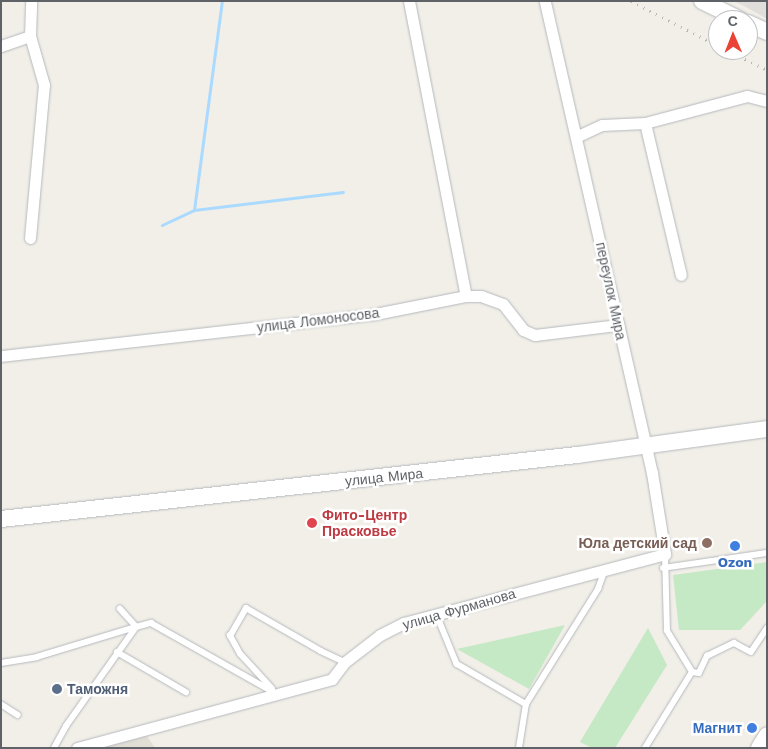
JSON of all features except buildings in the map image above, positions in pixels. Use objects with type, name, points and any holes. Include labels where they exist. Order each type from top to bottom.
[{"type":"main road","points":[[713,3],[725,10]]},
{"type":"main road","name":"улица Мира","points":[[1,519],[644,446],[767,429]]},
{"type":"main road","points":[[759,748],[767,735]]},
{"type":"street","points":[[30,238],[44,85],[30,36],[31,1]]},
{"type":"street","points":[[409,1],[466,296]]},
{"type":"street","name":"переулок Мира","points":[[545,1],[569,110],[578,136],[644,446]]},
{"type":"street","points":[[1,46],[30,36]]},
{"type":"street","points":[[578,136],[602,125],[645,123],[748,96],[767,101]]},
{"type":"street","points":[[645,123],[682,274]]},
{"type":"street","name":"улица Ломоносова","points":[[1,356],[375,314],[466,296],[481,296],[504,304],[524,330],[535,335],[618,325]]},
{"type":"street","points":[[644,446],[652,473],[665,554]]},
{"type":"street","name":"улица Фурманова","points":[[77,748],[275,692],[332,680],[345,662],[380,635],[404,624],[606,568],[665,554]]},
{"type":"lane","points":[[663,568],[767,553]]},
{"type":"lane","points":[[665,554],[663,568],[667,631],[692,672]]},
{"type":"lane","points":[[519,748],[526,704],[598,589],[606,568]]},
{"type":"lane","points":[[275,692],[240,654],[230,636],[246,608],[321,651],[345,662]]},
{"type":"lane","points":[[120,609],[136,627]]},
{"type":"lane","points":[[437,615],[440,629],[457,664],[526,704]]},
{"type":"lane","points":[[1,662],[37,657],[151,623],[275,692]]},
{"type":"lane","points":[[54,748],[66,726],[136,627]]},
{"type":"lane","points":[[692,672],[699,673],[708,656],[734,643],[751,652],[767,628]]},
{"type":"lane","points":[[117,652],[186,692]]},
{"type":"lane","points":[[644,748],[692,672]]},
{"type":"lane","points":[[1,704],[18,715]]},
{"type":"shaded area","points":[[734,1],[767,1],[767,19],[758,14],[758,10],[751,10]]},
{"type":"shaded area","points":[[147,736],[155,748],[102,748]]},
{"type":"green space","points":[[767,562],[767,601],[740,630],[679,630],[673,575]]},
{"type":"green space","points":[[565,625],[529,689],[457,649]]},
{"type":"green space","points":[[648,628],[667,665],[615,748],[592,748],[580,742]]},
{"type":"waterway","points":[[194,210],[222,1]]},
{"type":"waterway","points":[[162,225],[194,210],[343,192]]},
{"type":"railway","points":[[631,1],[708,41]]},
{"type":"railway","points":[[746,60],[767,70]]},
{"type":"place","name":"Фито-Центр Прасковье","points":[[312,523]]},
{"type":"place","name":"Юла детский сад","points":[[707,543]]},
{"type":"place","name":"Ozon","points":[[735,546]]},
{"type":"place","name":"Таможня","points":[[57,689]]},
{"type":"place","name":"Магнит","points":[[752,728]]}]
